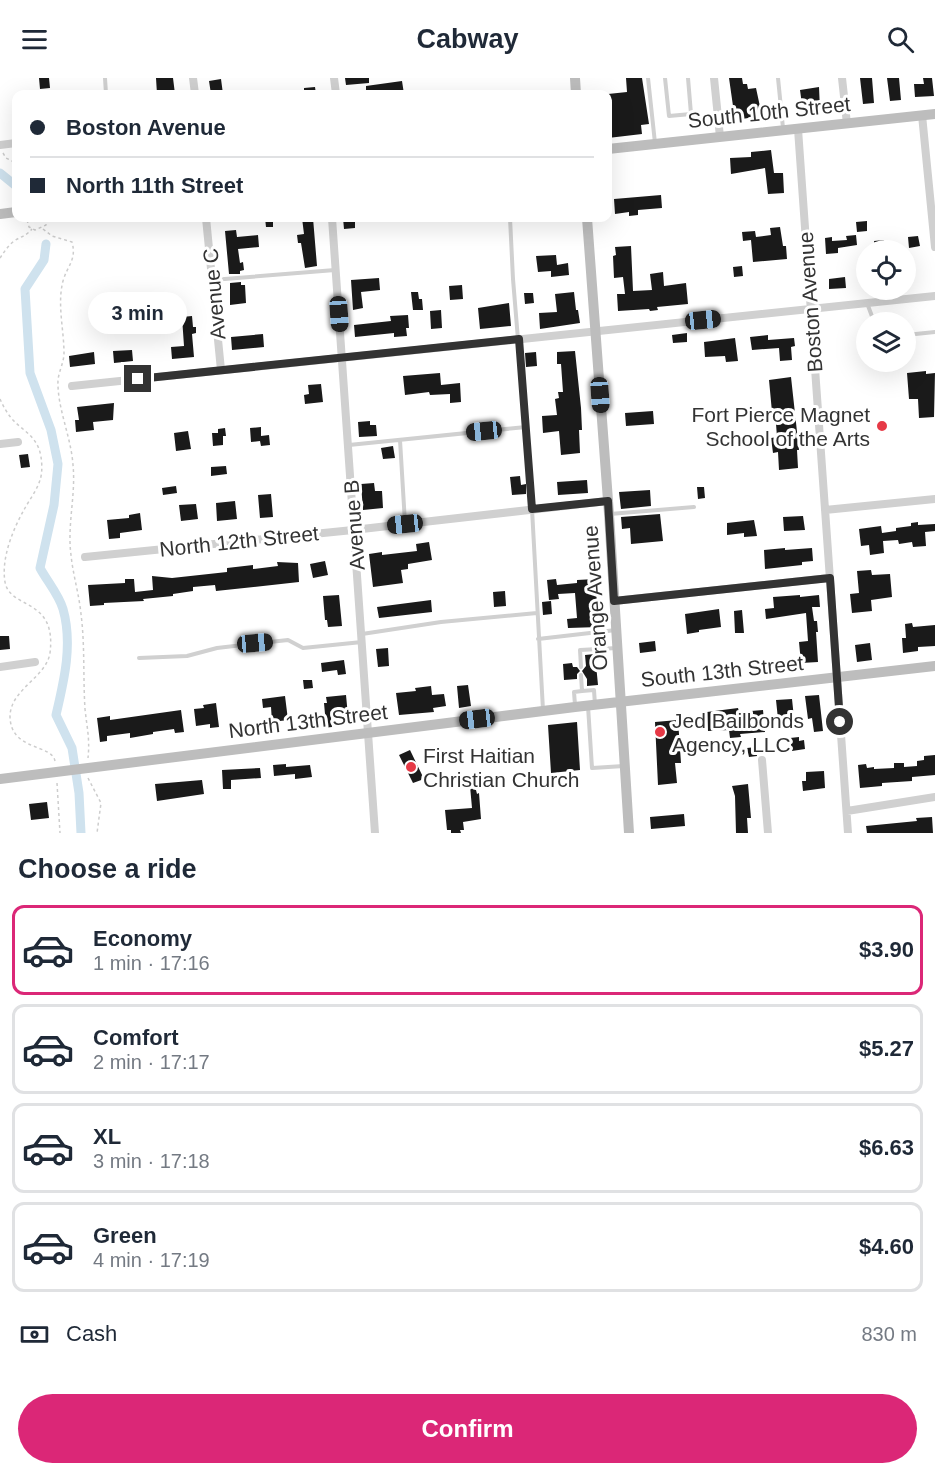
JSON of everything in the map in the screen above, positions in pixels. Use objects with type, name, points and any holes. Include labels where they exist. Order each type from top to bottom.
[{"type":"street","points":[[714,78],[720,137]]},
{"type":"street","points":[[842,78],[847,124]]},
{"type":"street","name":"South 10th Street","points":[[612,149],[935,114]]},
{"type":"street","points":[[922,116],[932,187],[935,247]]},
{"type":"street","name":"Boston Avenue","points":[[798,129],[848,833]]},
{"type":"street","name":"Avenue C","points":[[206,222],[221,370]]},
{"type":"street","name":"Avenue B","points":[[332,222],[375,833]]},
{"type":"street","name":"Orange Avenue","points":[[586,222],[609,514],[629,833]]},
{"type":"street","points":[[72,386],[935,296]]},
{"type":"street","points":[[0,444],[18,442]]},
{"type":"street","points":[[825,510],[935,499]]},
{"type":"street","name":"North 12th Street","points":[[85,557],[608,501]]},
{"type":"street","points":[[614,601],[830,578]]},
{"type":"street","points":[[0,667],[35,662]]},
{"type":"street","name":"South 13th Street","points":[[621,702],[935,666]]},
{"type":"street","name":"North 13th Street","points":[[0,779],[621,702]]},
{"type":"street","points":[[762,760],[768,833]]},
{"type":"street","points":[[847,811],[935,797]]},
{"type":"street","points":[[624,833],[629,833]]},
{"type":"lane","points":[[648,78],[655,144]]},
{"type":"lane","points":[[665,78],[669,117],[691,114],[688,78]]},
{"type":"lane","points":[[778,78],[783,131]]},
{"type":"lane","points":[[510,222],[532,509],[543,711]]},
{"type":"lane","points":[[212,280],[336,270]]},
{"type":"lane","points":[[866,302],[870,312]]},
{"type":"lane","points":[[916,334],[935,332]]},
{"type":"lane","points":[[348,445],[526,427]]},
{"type":"lane","points":[[400,440],[405,524]]},
{"type":"lane","points":[[609,514],[694,507]]},
{"type":"lane","points":[[139,658],[187,656],[217,648],[288,640],[303,648],[441,622],[537,613]]},
{"type":"lane","points":[[538,639],[616,630]]},
{"type":"lane","points":[[581,667],[580,650],[618,648]]},
{"type":"lane","points":[[581,675],[582,691]]},
{"type":"lane","points":[[575,707],[574,692],[594,690],[591,705],[592,768],[625,766]]},
{"type":"path","points":[[1,149],[6,158],[12,161]]},
{"type":"path","points":[[28,222],[32,229]]},
{"type":"path","points":[[43,229],[46,222]]},
{"type":"path","points":[[32,229],[43,229],[52,236],[72,242],[73,246],[72,264],[63,280],[61,292],[64,356],[58,382],[74,464],[70,541],[81,615],[85,662],[85,707],[90,744],[81,770],[101,803],[97,833]]},
{"type":"path","points":[[0,258],[10,245],[32,229]]},
{"type":"path","points":[[0,399],[12,419],[34,439],[41,454],[40,479],[10,540],[5,565],[5,583],[7,590],[45,618],[50,641],[48,660],[15,700],[10,716],[16,733],[24,742],[54,755],[56,766]]},
{"type":"path","points":[[57,779],[60,833]]},
{"type":"building","points":[[39,78],[49,78],[50,88],[40,89]]},
{"type":"building","points":[[156,78],[173,78],[174,90],[157,90]]},
{"type":"building","points":[[345,78],[369,78],[369,83],[346,85]]},
{"type":"building","points":[[626,78],[642,78],[649,124],[641,125],[642,134],[612,138],[612,94],[627,92]]},
{"type":"building","points":[[729,78],[742,78],[743,84],[747,84],[748,89],[756,88],[762,116],[735,120]]},
{"type":"building","points":[[860,78],[872,78],[874,103],[863,104]]},
{"type":"building","points":[[887,78],[899,78],[901,100],[890,101]]},
{"type":"building","points":[[923,78],[932,78],[934,96],[915,97],[914,84],[924,84]]},
{"type":"building","points":[[221,79],[222,90],[210,90],[209,81]]},
{"type":"building","points":[[402,81],[403,90],[366,90],[366,86]]},
{"type":"building","points":[[315,87],[315,90],[304,90],[304,88]]},
{"type":"building","points":[[819,87],[820,110],[803,112],[800,90]]},
{"type":"building","points":[[771,150],[774,173],[783,173],[784,193],[768,194],[765,168],[731,174],[730,158],[751,157],[751,152]]},
{"type":"building","points":[[661,195],[662,208],[638,210],[638,215],[629,216],[629,212],[615,214],[614,199]]},
{"type":"building","points":[[867,221],[867,231],[857,232],[856,222]]},
{"type":"building","points":[[265,222],[273,222],[273,227],[266,227]]},
{"type":"building","points":[[302,222],[313,222],[317,266],[305,268],[301,243],[298,243],[297,235],[304,234]]},
{"type":"building","points":[[343,222],[355,222],[355,228],[344,229]]},
{"type":"building","points":[[780,227],[783,246],[786,246],[787,259],[753,262],[751,240],[743,241],[742,232],[755,231],[756,237],[771,235],[770,228]]},
{"type":"building","points":[[236,230],[237,237],[258,235],[259,247],[238,249],[240,263],[243,262],[244,270],[240,271],[240,274],[229,274],[225,231]]},
{"type":"building","points":[[856,235],[856,245],[838,248],[838,253],[826,254],[825,238],[832,237],[832,241],[847,240],[846,236]]},
{"type":"building","points":[[918,236],[920,246],[916,247],[916,240],[908,240],[908,237]]},
{"type":"building","points":[[631,246],[633,291],[652,290],[650,274],[663,272],[664,286],[686,283],[688,304],[657,307],[658,310],[650,311],[649,309],[618,311],[617,294],[625,294],[623,277],[614,278],[613,256],[616,255],[615,247]]},
{"type":"building","points":[[556,255],[557,265],[568,263],[569,275],[551,277],[551,271],[538,272],[536,256]]},
{"type":"building","points":[[742,266],[743,276],[734,277],[733,267]]},
{"type":"building","points":[[845,277],[846,288],[829,289],[829,279]]},
{"type":"building","points":[[379,278],[380,290],[361,292],[363,308],[353,310],[351,280]]},
{"type":"building","points":[[241,282],[241,285],[245,285],[246,303],[230,305],[230,283]]},
{"type":"building","points":[[462,285],[463,299],[450,300],[449,286]]},
{"type":"building","points":[[411,292],[418,292],[419,299],[422,299],[423,310],[413,310]]},
{"type":"building","points":[[574,292],[580,323],[540,329],[539,313],[557,312],[555,294]]},
{"type":"building","points":[[524,293],[533,293],[534,303],[525,304]]},
{"type":"building","points":[[509,303],[511,326],[480,329],[478,308]]},
{"type":"building","points":[[441,310],[442,328],[431,329],[430,311]]},
{"type":"building","points":[[408,315],[407,336],[394,337],[394,333],[355,337],[354,325],[391,321],[390,316]]},
{"type":"building","points":[[192,316],[193,327],[196,327],[196,333],[192,334],[194,357],[172,359],[171,347],[184,346],[182,317]]},
{"type":"building","points":[[687,333],[687,342],[673,343],[672,335]]},
{"type":"building","points":[[263,334],[264,347],[232,350],[231,337]]},
{"type":"building","points":[[768,335],[768,340],[794,338],[795,346],[791,347],[792,360],[780,361],[779,348],[752,350],[750,337]]},
{"type":"building","points":[[735,338],[738,361],[726,362],[725,356],[705,357],[704,342]]},
{"type":"building","points":[[132,350],[133,361],[114,363],[113,351]]},
{"type":"building","points":[[575,351],[581,408],[580,453],[561,455],[559,431],[543,433],[542,416],[557,415],[555,399],[559,398],[558,392],[563,392],[561,364],[557,364],[557,352]]},
{"type":"building","points":[[94,352],[95,364],[70,367],[69,356]]},
{"type":"building","points":[[536,352],[537,366],[526,367],[525,353]]},
{"type":"building","points":[[926,371],[926,374],[935,373],[934,417],[919,418],[918,399],[909,399],[907,373]]},
{"type":"building","points":[[440,373],[441,385],[460,383],[461,402],[450,403],[450,394],[430,395],[429,392],[405,395],[403,376]]},
{"type":"building","points":[[791,377],[799,450],[797,450],[798,468],[779,470],[778,452],[773,453],[771,438],[777,437],[769,380]]},
{"type":"building","points":[[321,384],[323,402],[305,404],[304,395],[309,394],[308,385]]},
{"type":"building","points":[[114,403],[113,420],[93,422],[94,430],[76,432],[75,420],[79,420],[77,407]]},
{"type":"building","points":[[653,411],[654,424],[626,426],[625,413]]},
{"type":"building","points":[[370,421],[370,425],[376,425],[377,436],[359,437],[358,422]]},
{"type":"building","points":[[261,427],[261,436],[269,435],[270,445],[261,446],[260,441],[251,442],[250,428]]},
{"type":"building","points":[[225,428],[226,436],[223,436],[223,445],[213,446],[212,433],[218,433],[218,429]]},
{"type":"building","points":[[188,431],[191,449],[176,451],[174,433]]},
{"type":"building","points":[[393,446],[395,458],[383,459],[381,448]]},
{"type":"building","points":[[28,454],[30,467],[21,468],[19,455]]},
{"type":"building","points":[[226,466],[227,474],[211,476],[211,467]]},
{"type":"building","points":[[520,476],[521,485],[526,484],[526,494],[512,495],[510,477]]},
{"type":"building","points":[[587,480],[588,493],[558,495],[557,482]]},
{"type":"building","points":[[374,483],[375,491],[382,491],[383,508],[363,510],[361,484]]},
{"type":"building","points":[[176,486],[177,493],[163,495],[162,488]]},
{"type":"building","points":[[697,487],[704,487],[705,498],[698,499]]},
{"type":"building","points":[[650,490],[651,506],[621,509],[619,492]]},
{"type":"building","points":[[271,494],[273,517],[260,518],[258,495]]},
{"type":"building","points":[[235,501],[237,519],[217,521],[216,503]]},
{"type":"building","points":[[196,504],[198,519],[181,521],[179,505]]},
{"type":"building","points":[[140,513],[142,530],[120,533],[120,538],[109,539],[107,520],[129,518],[129,515]]},
{"type":"building","points":[[660,514],[663,541],[631,544],[630,528],[622,529],[621,517]]},
{"type":"building","points":[[803,516],[805,530],[784,531],[783,517]]},
{"type":"building","points":[[754,520],[757,536],[744,537],[744,533],[727,535],[727,523]]},
{"type":"building","points":[[918,522],[918,525],[935,524],[935,531],[925,532],[926,546],[913,547],[912,542],[899,544],[898,540],[883,541],[884,553],[870,555],[869,545],[861,546],[859,529],[881,526],[882,533],[896,531],[896,528],[911,526],[911,523]]},
{"type":"building","points":[[429,542],[432,560],[408,564],[408,569],[401,570],[403,583],[373,587],[369,554],[382,552],[382,555],[417,551],[416,544]]},
{"type":"building","points":[[785,548],[785,550],[812,548],[813,561],[802,562],[802,565],[765,569],[764,550]]},
{"type":"building","points":[[325,561],[328,575],[313,578],[310,564]]},
{"type":"building","points":[[277,562],[298,563],[299,582],[216,591],[215,585],[193,587],[193,591],[173,594],[173,596],[90,606],[88,585],[125,583],[125,579],[134,579],[135,592],[153,590],[152,576],[172,578],[227,572],[227,568],[253,565],[253,569],[278,566]]},
{"type":"building","points":[[871,570],[872,575],[890,574],[892,597],[871,600],[872,611],[852,613],[850,594],[859,593],[857,571]]},
{"type":"building","points":[[556,579],[557,585],[577,583],[577,580],[595,579],[599,627],[568,628],[567,619],[577,618],[575,593],[558,594],[559,599],[549,600],[547,580]]},
{"type":"building","points":[[505,591],[506,606],[494,607],[493,592]]},
{"type":"building","points":[[339,595],[342,626],[328,627],[327,620],[325,620],[323,596]]},
{"type":"building","points":[[800,595],[800,597],[819,595],[820,607],[812,607],[814,621],[817,621],[818,662],[801,663],[799,642],[808,641],[806,613],[766,619],[765,609],[774,608],[773,597]]},
{"type":"building","points":[[431,600],[432,612],[379,618],[377,607]]},
{"type":"building","points":[[551,601],[552,614],[543,615],[542,602]]},
{"type":"building","points":[[719,609],[721,627],[687,634],[685,614]]},
{"type":"building","points":[[742,610],[744,633],[735,633],[734,611]]},
{"type":"building","points":[[912,623],[913,627],[935,625],[935,646],[918,647],[918,651],[903,653],[902,638],[906,638],[905,624]]},
{"type":"building","points":[[0,636],[9,636],[10,649],[0,650]]},
{"type":"building","points":[[655,641],[656,651],[640,653],[639,643]]},
{"type":"building","points":[[870,643],[872,660],[857,662],[855,645]]},
{"type":"building","points":[[388,648],[389,666],[378,667],[376,649]]},
{"type":"building","points":[[595,654],[598,685],[587,686],[587,679],[582,671],[586,666],[585,655]]},
{"type":"building","points":[[344,660],[346,674],[338,675],[337,670],[322,672],[321,663]]},
{"type":"building","points":[[572,663],[573,667],[577,667],[580,671],[577,679],[564,680],[563,664]]},
{"type":"building","points":[[303,680],[312,680],[313,688],[304,689]]},
{"type":"building","points":[[468,685],[471,706],[459,708],[457,686]]},
{"type":"building","points":[[431,686],[432,695],[444,694],[446,706],[433,708],[434,712],[399,715],[396,693],[416,691],[415,688]]},
{"type":"building","points":[[346,695],[348,716],[331,718],[332,727],[322,728],[321,715],[325,714],[326,697]]},
{"type":"building","points":[[819,695],[823,731],[814,732],[812,718],[808,719],[805,696]]},
{"type":"building","points":[[285,696],[288,720],[272,722],[271,707],[263,708],[262,699]]},
{"type":"building","points":[[792,699],[794,718],[778,719],[776,700]]},
{"type":"building","points":[[216,703],[219,727],[210,728],[210,724],[196,726],[194,709]]},
{"type":"building","points":[[738,708],[739,712],[763,710],[765,732],[740,734],[741,737],[730,738],[729,730],[708,731],[707,712]]},
{"type":"building","points":[[181,710],[184,732],[175,733],[174,729],[130,738],[130,733],[107,736],[107,741],[100,742],[97,718],[110,716],[110,720]]},
{"type":"building","points":[[678,720],[681,763],[675,763],[677,783],[658,785],[655,722]]},
{"type":"building","points":[[577,722],[580,770],[551,773],[548,725]]},
{"type":"building","points":[[799,737],[799,741],[804,740],[805,749],[792,751],[790,738]]},
{"type":"building","points":[[756,747],[757,756],[749,757],[747,748]]},
{"type":"building","name":"First Haitian Christian Church","points":[[410,750],[424,779],[413,783],[399,755]]},
{"type":"building","points":[[935,755],[935,775],[912,777],[912,781],[882,783],[882,786],[860,788],[858,765],[866,764],[867,768],[874,767],[874,769],[894,768],[894,763],[904,763],[904,767],[917,766],[917,761],[924,760],[924,756]]},
{"type":"building","points":[[286,764],[286,767],[310,765],[312,777],[295,779],[295,774],[274,776],[273,765]]},
{"type":"building","points":[[260,768],[261,778],[231,780],[231,789],[223,789],[222,770]]},
{"type":"building","points":[[824,771],[825,788],[803,791],[802,781],[806,781],[806,772]]},
{"type":"building","points":[[202,780],[204,794],[157,801],[155,784]]},
{"type":"building","points":[[748,784],[751,818],[747,818],[748,833],[736,833],[735,796],[732,786]]},
{"type":"building","points":[[470,786],[475,786],[477,794],[479,793],[481,819],[463,822],[464,830],[460,830],[461,833],[451,833],[451,830],[447,830],[445,810],[472,808]]},
{"type":"building","points":[[47,802],[49,818],[31,820],[29,804]]},
{"type":"building","points":[[684,814],[685,826],[651,829],[650,817]]},
{"type":"building","points":[[932,817],[933,833],[867,833],[866,826],[917,821],[916,818]]},
{"type":"waterway","points":[[0,173],[12,183]]},
{"type":"waterway","points":[[46,244],[44,260],[25,289],[30,373],[51,430],[58,464],[54,505],[40,568],[59,599],[66,622],[66,662],[56,715],[72,748],[79,793],[81,833]]},
{"type":"place","name":"Fort Pierce Magnet School of the Arts","points":[[882,426]]},
{"type":"place","name":"Jed Bailbonds Agency, LLC","points":[[660,732]]},
{"type":"place","name":"First Haitian Christian Church","points":[[411,767]]},
{"type":"route","points":[[138,379],[519,339],[532,509],[608,501],[614,601],[830,578],[840,722]]}]
